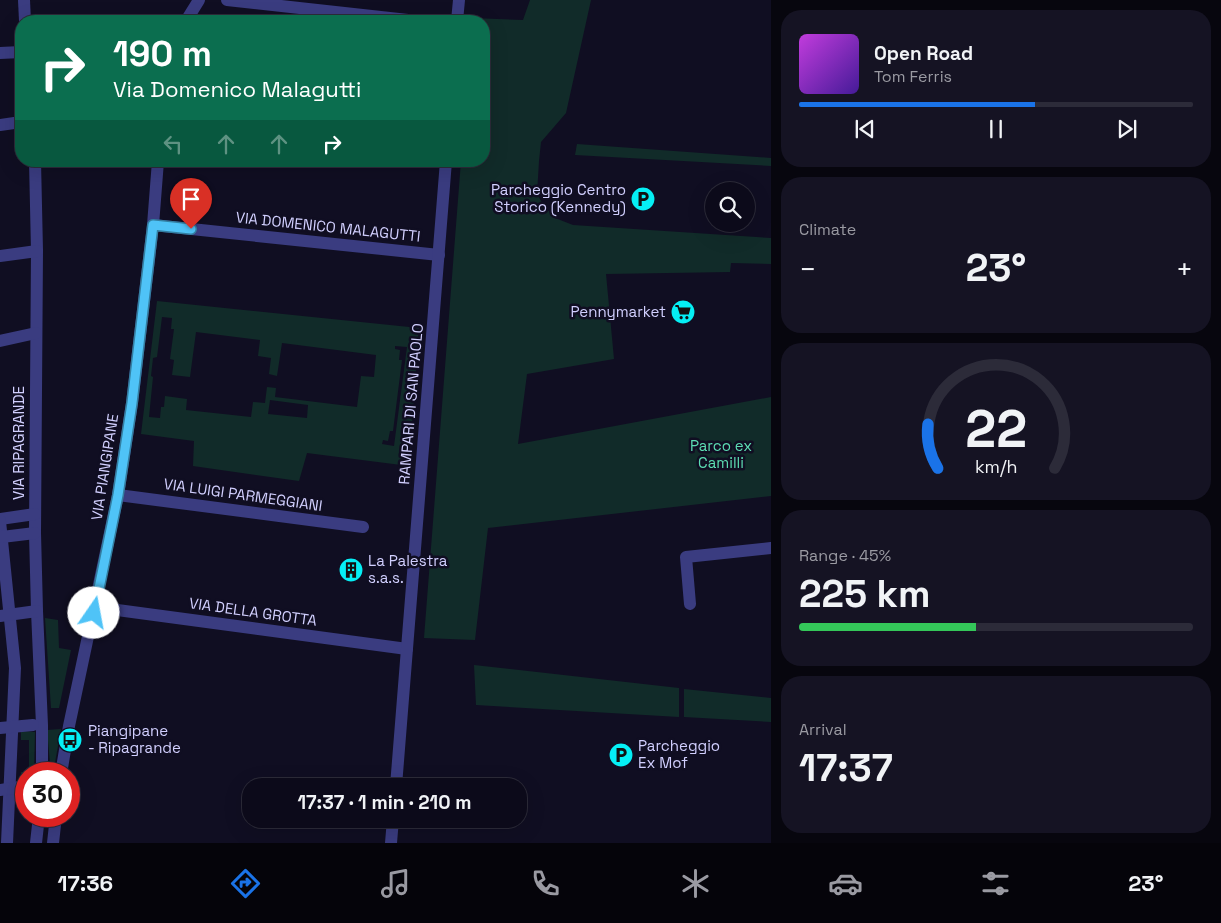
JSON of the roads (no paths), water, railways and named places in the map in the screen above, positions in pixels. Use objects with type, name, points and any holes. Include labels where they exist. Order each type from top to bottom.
[{"type":"street","points":[[24,0],[25,15]]},
{"type":"street","points":[[190,15],[199,0]]},
{"type":"street","points":[[227,0],[363,15]]},
{"type":"street","points":[[458,15],[459,0]]},
{"type":"street","points":[[0,53],[15,52]]},
{"type":"street","points":[[0,125],[15,123]]},
{"type":"street","name":"VIA RIPAGRANDE","points":[[35,167],[37,251],[35,533],[38,725],[41,762]]},
{"type":"street","name":"VIA PIANGIPANE","points":[[63,762],[118,495],[132,403],[153,225],[158,167]]},
{"type":"street","name":"RAMPARI DI SAN PAOLO","points":[[397,778],[446,167]]},
{"type":"street","name":"VIA DOMENICO MALAGUTTI","points":[[153,225],[439,255]]},
{"type":"street","points":[[0,256],[37,251]]},
{"type":"street","points":[[0,341],[36,332]]},
{"type":"street","name":"VIA LUIGI PARMEGGIANI","points":[[118,495],[363,527]]},
{"type":"street","points":[[7,843],[4,788],[6,728],[15,668],[4,615],[0,520],[35,514]]},
{"type":"street","points":[[2,536],[35,533]]},
{"type":"street","points":[[690,604],[686,557],[771,548]]},
{"type":"street","name":"VIA DELLA GROTTA","points":[[95,607],[408,649]]},
{"type":"street","points":[[4,615],[37,611]]},
{"type":"street","name":"RAMPARI DI SAN PAOLO","points":[[403,778],[410,665],[408,649]]},
{"type":"street","points":[[6,728],[38,725]]},
{"type":"street","points":[[36,843],[37,827]]},
{"type":"street","points":[[53,843],[55,827]]},
{"type":"street","points":[[391,843],[392,828]]},
{"type":"street","points":[[398,843],[399,828]]},
{"type":"place","name":"Parcheggio Centro Storico (Kennedy)","points":[[643,199]]},
{"type":"place","name":"Pennymarket","points":[[683,312]]},
{"type":"place","name":"La Palestra s.a.s.","points":[[351,570]]},
{"type":"place","name":"Piangipane - Ripagrande","points":[[70,740]]},
{"type":"place","name":"Parcheggio Ex Mof","points":[[621,755]]},
{"type":"park label","name":"Parco ex Camilli","points":[[721,454]]}]
